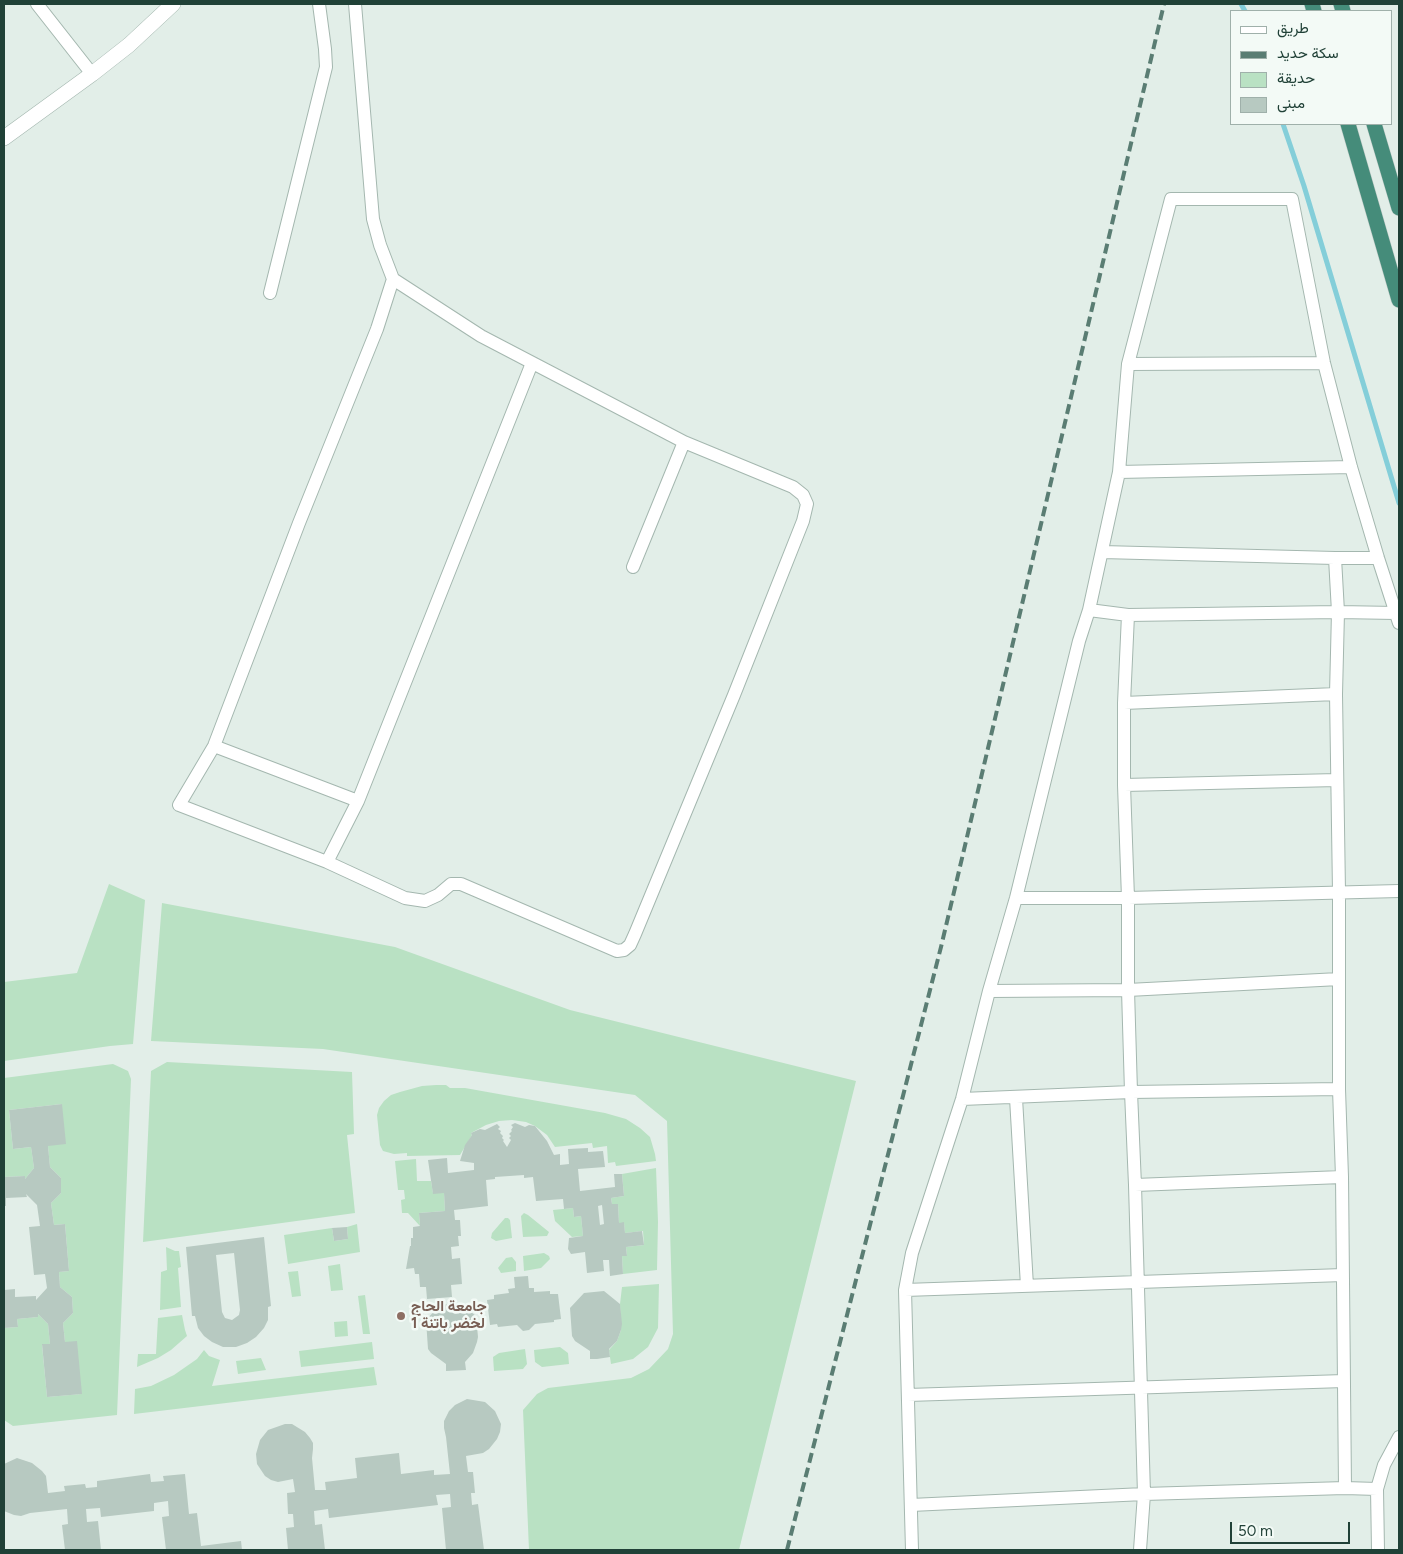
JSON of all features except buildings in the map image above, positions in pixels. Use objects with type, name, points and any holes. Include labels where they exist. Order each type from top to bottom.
[{"type":"highway","points":[[1348,125],[1399,300]]},
{"type":"highway","points":[[1374,125],[1399,208]]},
{"type":"street","points":[[36,4],[92,74]]},
{"type":"street","points":[[4,138],[92,74],[128,45],[173,4]]},
{"type":"street","points":[[270,293],[326,67],[319,4]]},
{"type":"street","points":[[355,4],[373,220],[393,279],[481,336],[532,363],[684,442],[793,487],[803,495],[807,504],[803,521],[734,695],[630,945],[624,950],[617,950],[461,884],[452,884],[425,902],[406,898],[327,862],[179,805],[214,746],[299,523],[377,329],[393,279]]},
{"type":"street","points":[[912,1550],[904,1290],[912,1253],[962,1099],[989,991],[1016,898],[1089,610],[1119,472],[1128,364],[1171,199],[1292,199],[1324,363],[1351,466],[1398,618],[1338,612],[1128,615],[1089,610]]},
{"type":"street","points":[[327,862],[358,801],[532,363]]},
{"type":"street","points":[[1128,364],[1324,363]]},
{"type":"street","points":[[633,567],[684,442]]},
{"type":"street","points":[[1119,472],[1351,466]]},
{"type":"street","points":[[1102,552],[1378,558]]},
{"type":"street","points":[[1335,558],[1338,612],[1336,694],[1339,892],[1338,1089],[1342,1177],[1345,1488]]},
{"type":"street","points":[[1128,615],[1124,703],[1124,785],[1128,898],[1128,990],[1144,1494],[1140,1550]]},
{"type":"street","points":[[1124,703],[1336,694]]},
{"type":"street","points":[[214,746],[358,801]]},
{"type":"street","points":[[1124,785],[1337,780]]},
{"type":"street","points":[[1016,898],[1128,898],[1399,891]]},
{"type":"street","points":[[989,991],[1128,990],[1339,980]]},
{"type":"street","points":[[962,1099],[1131,1092],[1338,1089]]},
{"type":"street","points":[[1016,1098],[1027,1286]]},
{"type":"street","points":[[1135,1185],[1342,1177]]},
{"type":"street","points":[[904,1290],[1343,1275]]},
{"type":"street","points":[[908,1395],[1344,1381]]},
{"type":"street","points":[[1378,1550],[1377,1489],[1384,1465],[1399,1437]]},
{"type":"street","points":[[911,1505],[1144,1494],[1345,1488],[1377,1489]]},
{"type":"green space","points":[[109,884],[145,900],[133,1044],[4,1061],[4,982],[77,973]]},
{"type":"green space","points":[[162,903],[395,947],[570,1010],[856,1081],[739,1550],[529,1550],[523,1410],[537,1394],[548,1388],[631,1378],[649,1369],[668,1349],[673,1334],[667,1121],[635,1095],[323,1049],[151,1041]]},
{"type":"green space","points":[[167,1062],[352,1072],[354,1134],[347,1135],[355,1213],[143,1242],[151,1071]]},
{"type":"green space","points":[[113,1064],[128,1071],[131,1079],[117,1415],[13,1426],[4,1420],[4,1328],[18,1327],[17,1319],[38,1317],[38,1314],[48,1324],[50,1344],[42,1345],[47,1397],[81,1394],[65,1342],[63,1323],[73,1313],[72,1297],[60,1287],[59,1272],[69,1271],[65,1224],[54,1225],[51,1203],[61,1193],[61,1178],[50,1167],[48,1146],[62,1104],[9,1110],[13,1149],[31,1147],[34,1168],[25,1179],[25,1176],[4,1177],[4,1078]]},
{"type":"green space","points":[[446,1085],[450,1088],[465,1088],[605,1113],[626,1119],[650,1137],[656,1161],[616,1166],[615,1162],[608,1163],[607,1146],[593,1148],[592,1143],[555,1147],[547,1135],[535,1126],[526,1122],[512,1120],[486,1125],[471,1133],[472,1135],[460,1155],[407,1156],[407,1153],[394,1154],[383,1151],[380,1145],[377,1115],[384,1101],[391,1095],[400,1092],[422,1086]]},
{"type":"green space","points":[[416,1159],[417,1181],[431,1181],[433,1193],[444,1193],[445,1211],[419,1213],[420,1226],[408,1213],[402,1213],[401,1200],[405,1199],[404,1190],[398,1190],[395,1161]]},
{"type":"green space","points":[[656,1168],[657,1270],[623,1274],[622,1256],[627,1256],[626,1247],[644,1245],[643,1231],[625,1233],[624,1223],[619,1223],[618,1204],[612,1204],[611,1198],[624,1196],[622,1174]]},
{"type":"green space","points":[[573,1208],[574,1217],[581,1216],[583,1236],[572,1237],[555,1221],[553,1210]]},
{"type":"green space","points":[[524,1213],[549,1232],[547,1236],[523,1237],[521,1216]]},
{"type":"green space","points":[[505,1218],[510,1220],[512,1238],[496,1241],[491,1238],[492,1233]]},
{"type":"green space","points":[[357,1224],[360,1252],[288,1264],[284,1235],[332,1228],[334,1241],[348,1239],[347,1227]]},
{"type":"green space","points":[[166,1247],[179,1251],[181,1267],[178,1268],[181,1307],[160,1310],[161,1272],[167,1270]]},
{"type":"green space","points":[[544,1253],[550,1259],[541,1268],[524,1271],[523,1256]]},
{"type":"green space","points":[[512,1257],[516,1262],[516,1271],[501,1273],[498,1268],[506,1258]]},
{"type":"green space","points":[[340,1264],[343,1290],[331,1291],[328,1266]]},
{"type":"green space","points":[[298,1271],[301,1296],[292,1297],[288,1272]]},
{"type":"green space","points":[[659,1284],[658,1328],[648,1347],[633,1359],[611,1364],[609,1350],[617,1341],[621,1330],[620,1304],[622,1287]]},
{"type":"green space","points":[[365,1295],[370,1334],[363,1334],[358,1296]]},
{"type":"green space","points":[[182,1315],[187,1336],[171,1350],[137,1367],[138,1354],[156,1354],[158,1318]]},
{"type":"green space","points":[[347,1321],[348,1336],[335,1337],[334,1322]]},
{"type":"green space","points":[[372,1342],[374,1359],[301,1367],[299,1351]]},
{"type":"green space","points":[[560,1347],[568,1353],[569,1364],[542,1367],[535,1362],[534,1350]]},
{"type":"green space","points":[[525,1349],[527,1364],[523,1369],[494,1371],[493,1357],[499,1353]]},
{"type":"green space","points":[[204,1350],[209,1356],[220,1360],[212,1386],[374,1367],[377,1385],[134,1414],[135,1389],[151,1386],[174,1375],[197,1359]]},
{"type":"green space","points":[[261,1358],[266,1370],[238,1374],[236,1361]]},
{"type":"waterway","points":[[1241,4],[1244,10]]},
{"type":"waterway","points":[[1283,125],[1304,186],[1399,503]]},
{"type":"railway","points":[[787,1550],[941,947],[1164,4]]},
{"type":"place","name":"جامعة الحاج لخضر باتنة 1","points":[[401,1316]]}]
